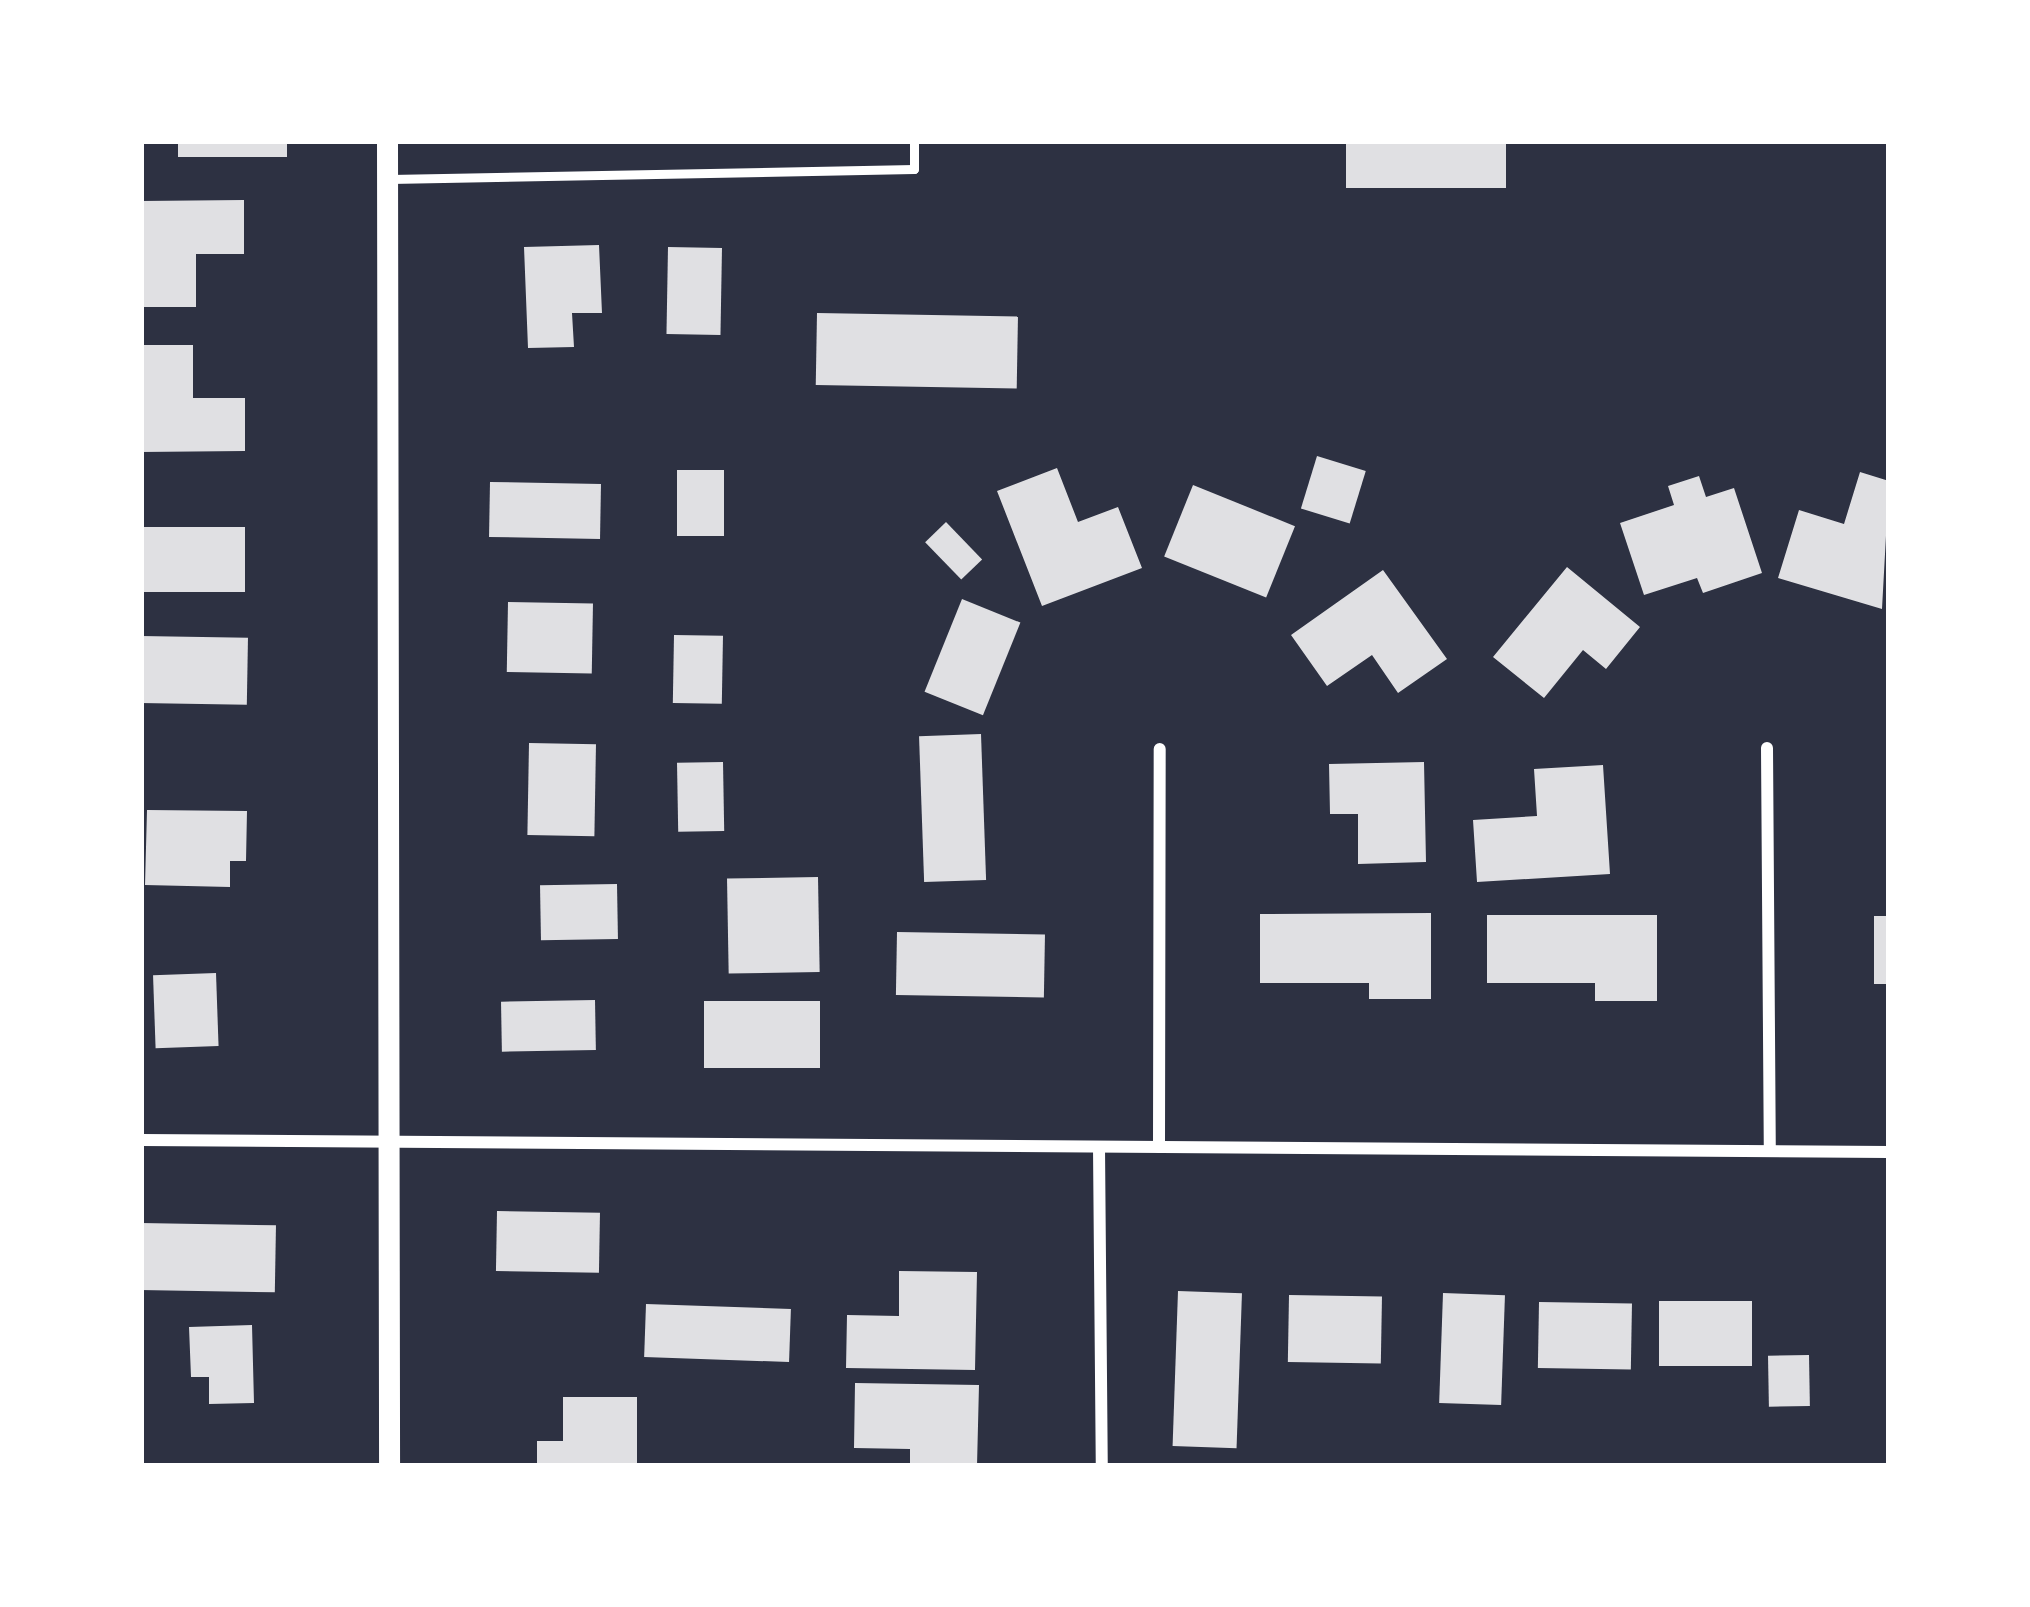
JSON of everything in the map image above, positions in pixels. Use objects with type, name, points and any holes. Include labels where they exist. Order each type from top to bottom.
[{"type":"street","points":[[387,141],[389,1466]]},
{"type":"street","points":[[1767,748],[1770,1151]]},
{"type":"street","points":[[1159,1147],[1160,749]]},
{"type":"street","points":[[141,1140],[1889,1152]]},
{"type":"street","points":[[1100,1147],[1102,1466]]},
{"type":"lane","points":[[387,179],[914,169],[914,141]]},
{"type":"building","points":[[178,141],[287,141],[287,157],[178,157]]},
{"type":"building","points":[[1346,141],[1506,141],[1506,188],[1346,188]]},
{"type":"building","points":[[244,200],[244,254],[196,254],[196,307],[141,307],[141,201]]},
{"type":"building","points":[[599,245],[602,313],[572,313],[574,347],[528,348],[524,247]]},
{"type":"building","points":[[668,247],[722,248],[720,335],[666,334]]},
{"type":"building","points":[[817,313],[1018,317],[1017,388],[816,385]]},
{"type":"building","points":[[141,345],[193,345],[193,398],[245,398],[245,451],[141,452]]},
{"type":"building","points":[[1317,456],[1366,471],[1350,524],[1301,509]]},
{"type":"building","points":[[1057,468],[1078,522],[1118,507],[1142,568],[1042,606],[997,491]]},
{"type":"building","points":[[677,470],[724,470],[724,536],[677,536]]},
{"type":"building","points":[[1860,472],[1889,481],[1882,609],[1778,578],[1799,510],[1844,524]]},
{"type":"building","points":[[1699,476],[1706,497],[1734,488],[1762,573],[1703,593],[1697,578],[1644,595],[1620,523],[1674,505],[1668,486]]},
{"type":"building","points":[[490,482],[601,484],[600,539],[489,537]]},
{"type":"building","points":[[1193,485],[1295,526],[1266,598],[1164,556]]},
{"type":"building","points":[[946,522],[982,559],[961,580],[925,542]]},
{"type":"building","points":[[141,527],[245,527],[245,592],[141,592]]},
{"type":"building","points":[[1567,567],[1640,627],[1606,669],[1583,650],[1544,698],[1493,657]]},
{"type":"building","points":[[1383,570],[1447,659],[1398,693],[1372,655],[1327,686],[1291,635]]},
{"type":"building","points":[[962,599],[1020,623],[983,715],[925,692]]},
{"type":"building","points":[[508,602],[593,603],[592,673],[507,672]]},
{"type":"building","points":[[674,635],[723,636],[722,704],[673,703]]},
{"type":"building","points":[[141,636],[248,638],[247,705],[141,703]]},
{"type":"building","points":[[981,734],[986,880],[924,882],[919,736]]},
{"type":"building","points":[[529,743],[596,744],[594,836],[527,835]]},
{"type":"building","points":[[723,762],[724,831],[678,832],[677,763]]},
{"type":"building","points":[[1424,762],[1426,862],[1358,864],[1358,814],[1330,814],[1329,764]]},
{"type":"building","points":[[1603,765],[1610,874],[1477,882],[1473,820],[1537,816],[1534,769]]},
{"type":"building","points":[[147,810],[247,811],[246,861],[230,861],[230,887],[145,885]]},
{"type":"building","points":[[818,877],[820,972],[729,974],[727,879]]},
{"type":"building","points":[[617,884],[618,939],[541,940],[540,885]]},
{"type":"building","points":[[1431,913],[1431,999],[1369,999],[1369,983],[1260,983],[1260,914]]},
{"type":"building","points":[[1487,915],[1657,915],[1657,1001],[1595,1001],[1595,983],[1487,983]]},
{"type":"building","points":[[1874,916],[1889,916],[1889,984],[1874,984]]},
{"type":"building","points":[[897,932],[1045,935],[1044,998],[896,995]]},
{"type":"building","points":[[216,973],[219,1046],[156,1048],[153,975]]},
{"type":"building","points":[[595,1000],[596,1050],[502,1052],[501,1002]]},
{"type":"building","points":[[704,1001],[820,1001],[820,1068],[704,1068]]},
{"type":"building","points":[[497,1211],[600,1213],[599,1273],[496,1271]]},
{"type":"building","points":[[141,1223],[276,1225],[275,1292],[141,1290]]},
{"type":"building","points":[[899,1271],[977,1272],[975,1370],[846,1368],[847,1315],[899,1316]]},
{"type":"building","points":[[1178,1291],[1242,1293],[1237,1448],[1173,1446]]},
{"type":"building","points":[[1443,1293],[1505,1295],[1501,1405],[1439,1403]]},
{"type":"building","points":[[1289,1295],[1382,1297],[1381,1364],[1288,1362]]},
{"type":"building","points":[[1659,1301],[1752,1301],[1752,1366],[1659,1366]]},
{"type":"building","points":[[1539,1302],[1632,1304],[1631,1370],[1538,1368]]},
{"type":"building","points":[[646,1304],[791,1309],[789,1362],[644,1357]]},
{"type":"building","points":[[252,1325],[254,1403],[209,1404],[209,1377],[191,1377],[189,1327]]},
{"type":"building","points":[[1809,1355],[1810,1406],[1769,1407],[1768,1356]]},
{"type":"building","points":[[855,1383],[979,1385],[977,1466],[910,1466],[910,1449],[854,1448]]},
{"type":"building","points":[[563,1397],[637,1397],[637,1466],[537,1466],[537,1441],[563,1441]]}]
